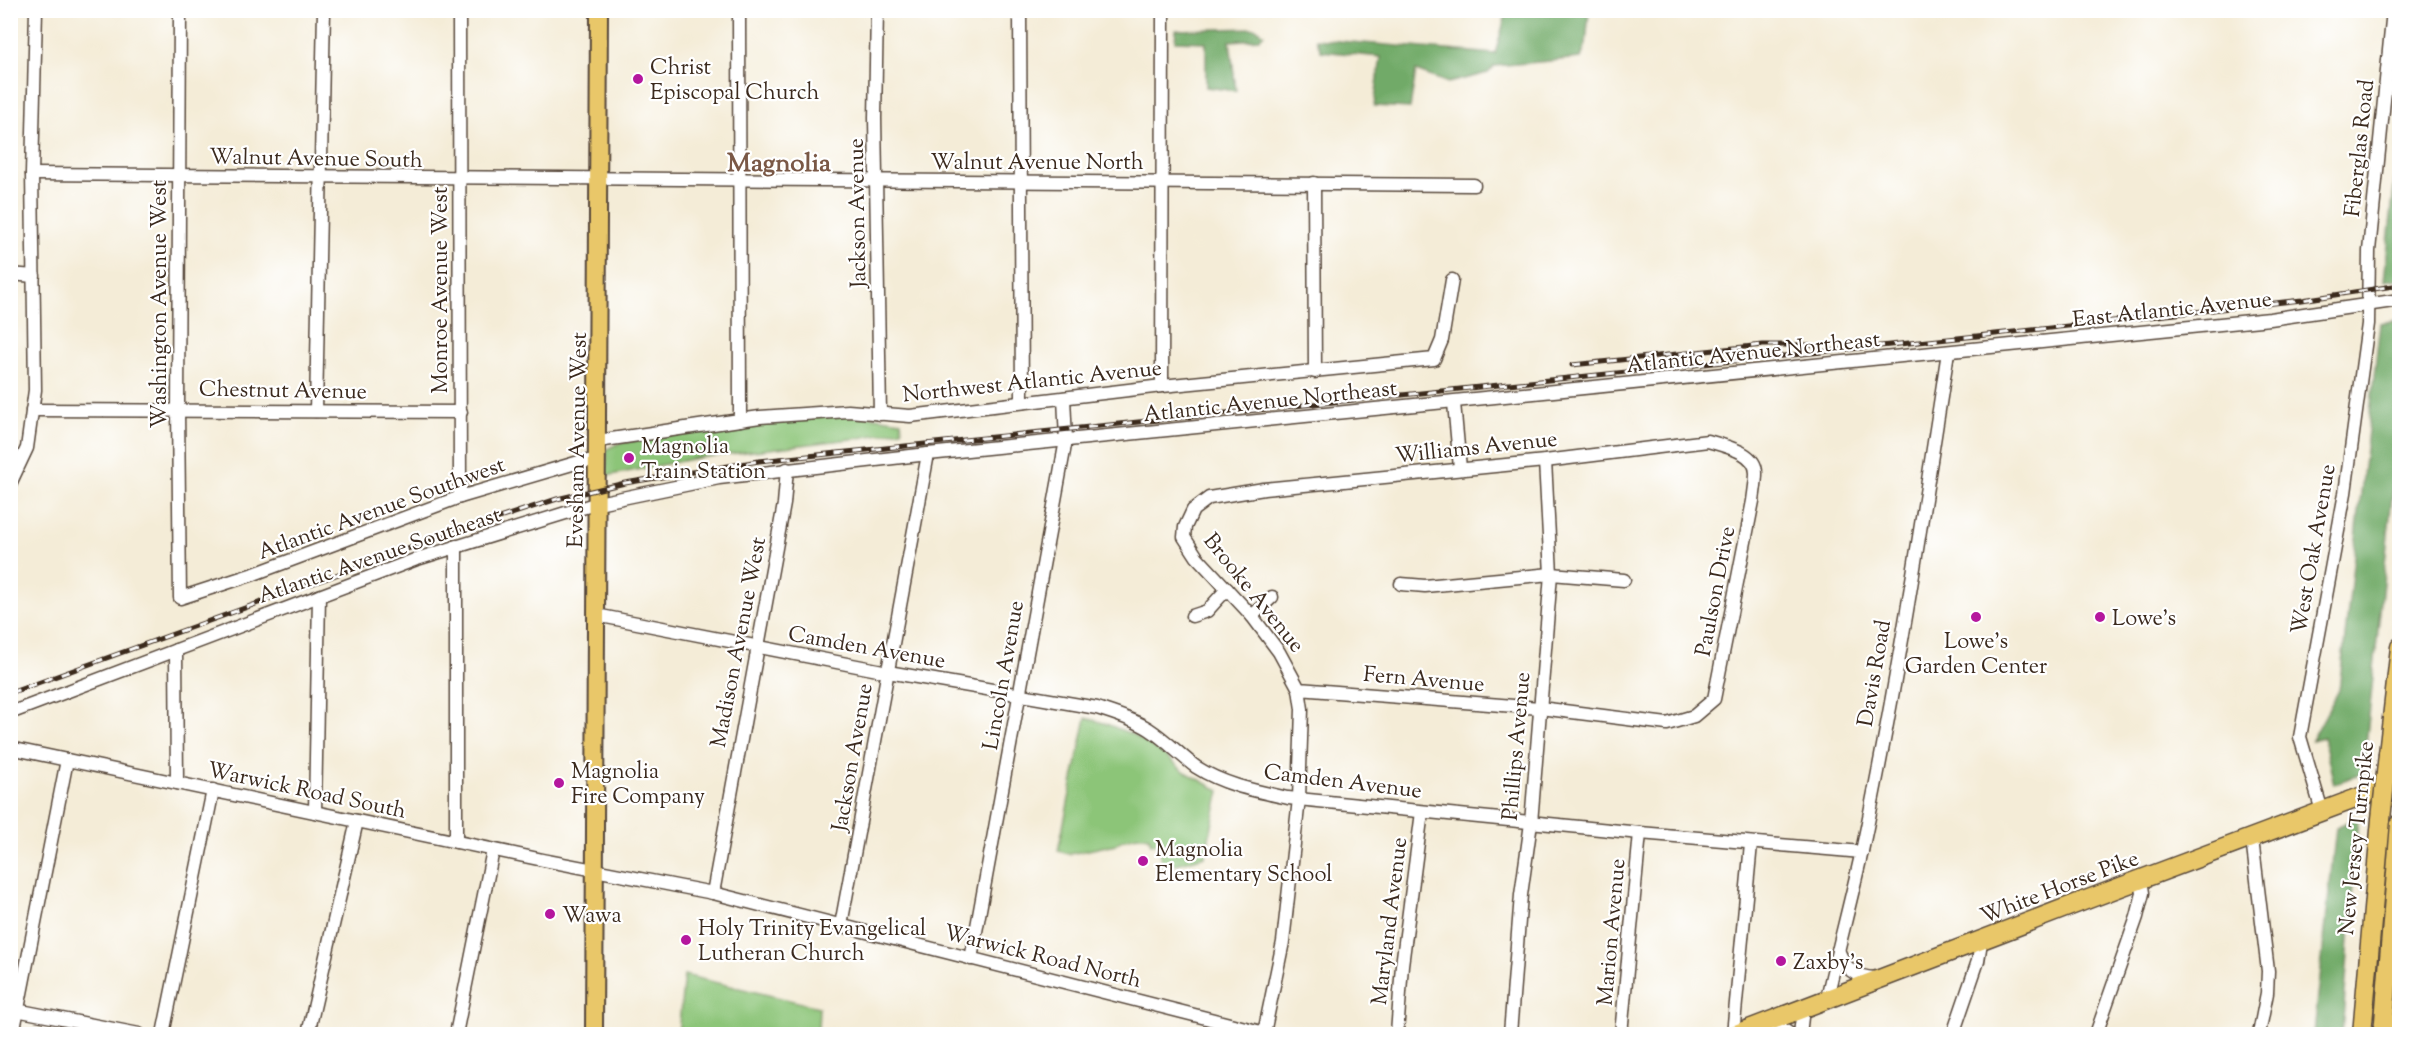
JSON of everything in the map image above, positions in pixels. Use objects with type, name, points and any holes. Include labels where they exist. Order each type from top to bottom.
[{"type":"highway","name":"New Jersey Turnpike","points":[[2362,1035],[2381,819],[2400,646]]},
{"type":"highway","name":"White Horse Pike","points":[[1735,1035],[1879,978],[1981,942],[2400,782]]},
{"type":"highway","name":"New Jersey Turnpike","points":[[2383,1035],[2400,823]]},
{"type":"main road","name":"Evesham Avenue West","points":[[594,1035],[600,179],[599,10]]},
{"type":"street","points":[[10,484],[27,448],[35,390],[32,174],[36,10]]},
{"type":"street","name":"Washington Avenue West","points":[[180,10],[178,409],[180,598]]},
{"type":"street","points":[[316,411],[324,10]]},
{"type":"street","name":"Monroe Avenue West","points":[[459,10],[460,497]]},
{"type":"street","points":[[739,10],[740,420]]},
{"type":"street","name":"Jackson Avenue","points":[[877,10],[876,181],[880,414]]},
{"type":"street","points":[[1020,10],[1022,402]]},
{"type":"street","points":[[1162,386],[1163,10]]},
{"type":"street","name":"Fiberglas Road","points":[[2368,291],[2369,250],[2393,10]]},
{"type":"street","name":"Walnut Avenue South","points":[[32,174],[600,179]]},
{"type":"street","name":"Walnut Avenue North","points":[[600,179],[1474,185]]},
{"type":"street","points":[[1314,183],[1316,372]]},
{"type":"street","points":[[10,274],[34,276]]},
{"type":"street","name":"Northwest Atlantic Avenue","points":[[598,441],[740,420],[839,412],[910,416],[1162,386],[1434,359],[1443,340],[1452,280]]},
{"type":"street","name":"West Oak Avenue","points":[[2322,811],[2300,737],[2344,493],[2368,324],[2368,291]]},
{"type":"street","name":"East Atlantic Avenue","points":[[1948,352],[2270,319],[2400,300]]},
{"type":"street","name":"Atlantic Avenue Northeast","points":[[598,503],[719,478],[787,469],[1948,352]]},
{"type":"street","name":"Davis Road","points":[[1827,998],[1862,852],[1920,531],[1948,352]]},
{"type":"street","name":"Lincoln Avenue","points":[[971,958],[1066,440],[1064,398]]},
{"type":"street","points":[[1454,403],[1460,468]]},
{"type":"street","name":"Chestnut Avenue","points":[[32,410],[461,412]]},
{"type":"street","name":"Williams Avenue","points":[[1202,503],[1209,498],[1264,489],[1545,461],[1708,441],[1729,447],[1749,457],[1751,461]]},
{"type":"street","name":"Jackson Avenue","points":[[841,925],[928,454]]},
{"type":"street","name":"Atlantic Avenue Southwest","points":[[180,598],[254,574],[460,497],[579,462],[598,460]]},
{"type":"street","name":"Phillips Avenue","points":[[1510,1035],[1521,895],[1531,823],[1551,574],[1545,461]]},
{"type":"street","name":"Paulson Drive","points":[[1689,717],[1694,716],[1714,699],[1753,501],[1756,470],[1751,461]]},
{"type":"street","name":"Madison Avenue West","points":[[713,893],[784,504],[787,469]]},
{"type":"street","name":"Atlantic Avenue Southeast","points":[[10,713],[456,546],[598,503]]},
{"type":"street","name":"Brooke Avenue","points":[[1202,503],[1193,510],[1185,528],[1184,537],[1197,557],[1252,616],[1280,652],[1299,689],[1302,710],[1299,799],[1283,942],[1267,1034]]},
{"type":"street","points":[[456,546],[456,842]]},
{"type":"street","points":[[1401,584],[1425,586],[1551,574],[1624,580]]},
{"type":"street","points":[[1192,616],[1207,611],[1227,589]]},
{"type":"street","points":[[315,812],[319,596]]},
{"type":"street","points":[[1252,616],[1272,597]]},
{"type":"street","name":"Camden Avenue","points":[[596,615],[888,672],[1097,708],[1125,717],[1148,728],[1196,766],[1244,789],[1299,799],[1422,812],[1751,844],[1862,852]]},
{"type":"street","points":[[176,650],[177,783]]},
{"type":"street","name":"Fern Avenue","points":[[1299,689],[1540,708],[1667,724],[1689,717]]},
{"type":"street","name":"Warwick Road South","points":[[10,748],[596,870]]},
{"type":"street","points":[[13,1035],[14,1009],[67,760]]},
{"type":"street","points":[[163,1035],[213,790]]},
{"type":"street","name":"Maryland Avenue","points":[[1396,1035],[1402,965],[1422,812]]},
{"type":"street","points":[[308,1035],[357,821]]},
{"type":"street","name":"Marion Avenue","points":[[1621,1035],[1640,833]]},
{"type":"street","points":[[2252,838],[2268,971],[2268,993],[2259,1035]]},
{"type":"street","points":[[1735,1035],[1751,844]]},
{"type":"street","points":[[456,1035],[494,850]]},
{"type":"street","name":"Warwick Road North","points":[[596,870],[713,893],[1267,1034]]},
{"type":"street","points":[[2096,1035],[2137,917],[2143,893],[2141,880]]},
{"type":"street","points":[[1953,1035],[1978,961],[1981,942]]},
{"type":"street","points":[[1838,950],[1849,971],[1862,977],[1879,978]]},
{"type":"street","points":[[14,1009],[139,1035]]},
{"type":"street","points":[[1800,1035],[1803,1009]]},
{"type":"street","points":[[1761,1025],[1781,1028],[1790,1035]]},
{"type":"green space","points":[[1507,11],[1589,11],[1586,44],[1581,58],[1495,66],[1488,73],[1448,83],[1416,71],[1410,108],[1374,106],[1381,57],[1321,51],[1316,39],[1495,54]]},
{"type":"green space","points":[[1256,28],[1264,34],[1259,39],[1230,41],[1236,91],[1206,87],[1206,42],[1175,41],[1176,30]]},
{"type":"green space","points":[[2399,142],[2399,279],[2384,281],[2384,280]]},
{"type":"green space","points":[[2399,320],[2399,430],[2363,773],[2334,784],[2323,737],[2312,740],[2339,690],[2380,323]]},
{"type":"green space","points":[[849,413],[901,421],[902,430],[859,438],[697,458],[606,476],[607,449],[617,444],[686,431]]},
{"type":"green space","points":[[1086,718],[1134,735],[1164,754],[1182,770],[1220,791],[1205,856],[1163,868],[1157,843],[1151,844],[1149,837],[1141,836],[1070,854],[1058,851]]},
{"type":"green space","points":[[2358,818],[2342,1034],[2314,1034],[2336,827]]},
{"type":"green space","points":[[684,975],[819,1007],[818,1030],[837,1034],[678,1034]]},
{"type":"railway","points":[[10,693],[435,539],[557,499],[625,483],[759,461],[1977,336],[2302,300],[2400,285]]},
{"type":"railway","points":[[1572,365],[1763,345],[1811,345]]},
{"type":"place","name":"Christ Episcopal Church","points":[[638,79]]},
{"type":"place","name":"Magnolia Train Station","points":[[629,458]]},
{"type":"place","name":"Lowe's Garden Center","points":[[1976,617]]},
{"type":"place","name":"Lowe's","points":[[2100,617]]},
{"type":"place","name":"Magnolia Fire Company","points":[[559,783]]},
{"type":"place","name":"Magnolia Elementary School","points":[[1143,861]]},
{"type":"place","name":"Wawa","points":[[550,914]]},
{"type":"place","name":"Holy Trinity Evangelical Lutheran Church","points":[[686,940]]},
{"type":"place","name":"Zaxby's","points":[[1781,961]]},
{"type":"district","name":"Magnolia","points":[[779,162]]}]
